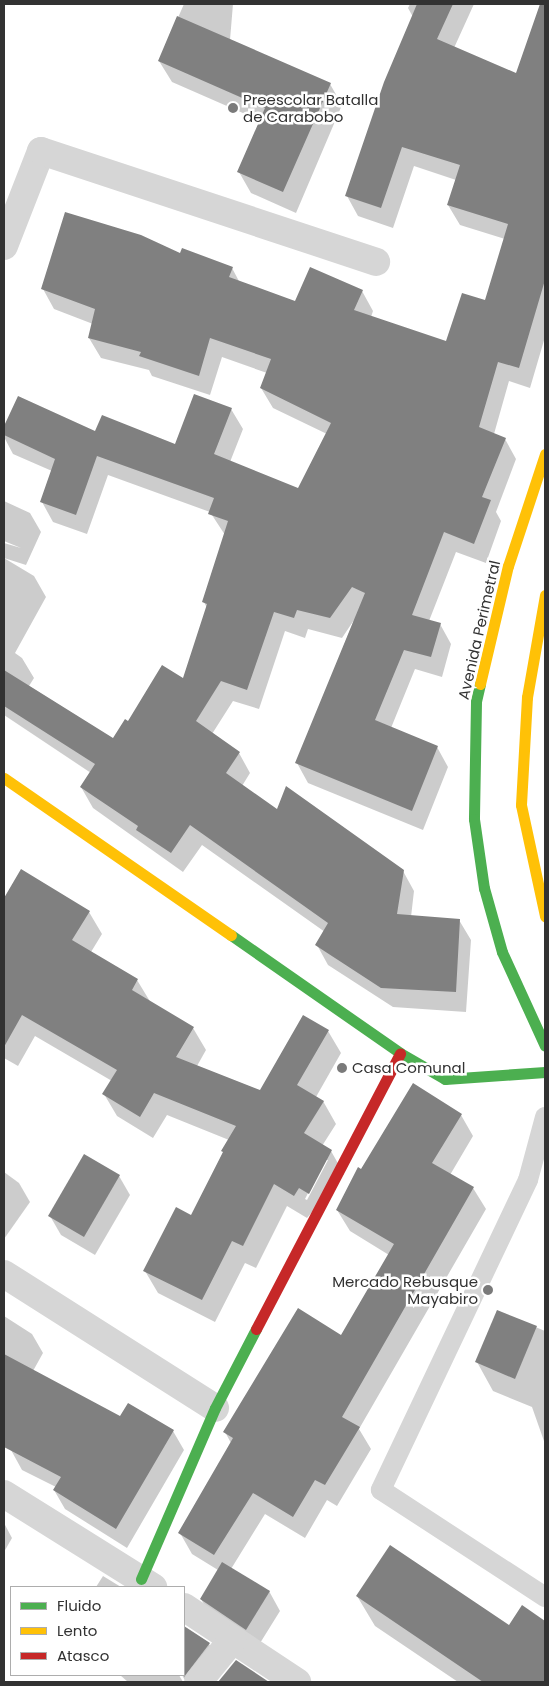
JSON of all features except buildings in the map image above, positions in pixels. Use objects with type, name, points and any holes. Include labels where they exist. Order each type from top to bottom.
[{"type":"street","points":[[4,246],[41,151],[376,262]]},
{"type":"street","name":"Avenida Perimetral","points":[[545,454],[508,566],[476,702],[474,819],[484,888],[502,952],[545,1046]]},
{"type":"street","points":[[545,595],[527,697],[520,805],[545,916]]},
{"type":"street","points":[[4,778],[400,1053],[445,1079],[545,1072]]},
{"type":"street","points":[[4,1494],[147,1583],[215,1408],[400,1053]]},
{"type":"street","points":[[4,1274],[215,1408]]},
{"type":"street","points":[[185,1608],[297,1682]]},
{"type":"street","points":[[198,1682],[233,1639]]},
{"type":"lane","points":[[545,1117],[528,1180],[380,1490],[545,1597]]},
{"type":"traffic: fast","points":[[480,684],[476,702],[474,819],[484,888],[502,952],[545,1046]]},
{"type":"traffic: fast","points":[[231,935],[400,1053],[445,1079],[545,1072]]},
{"type":"traffic: fast","points":[[141,1579],[215,1408],[256,1329]]},
{"type":"traffic: slow","points":[[480,684],[508,566],[545,454]]},
{"type":"traffic: slow","points":[[545,595],[527,697],[521,805],[545,916]]},
{"type":"traffic: slow","points":[[4,778],[231,935]]},
{"type":"traffic: jam","points":[[256,1329],[400,1053]]},
{"type":"place","name":"Preescolar Batalla de Carabobo","points":[[233,108]]},
{"type":"place","name":"Casa Comunal","points":[[342,1068]]},
{"type":"place","name":"Mercado Rebusque Mayabiro","points":[[488,1290]]}]
